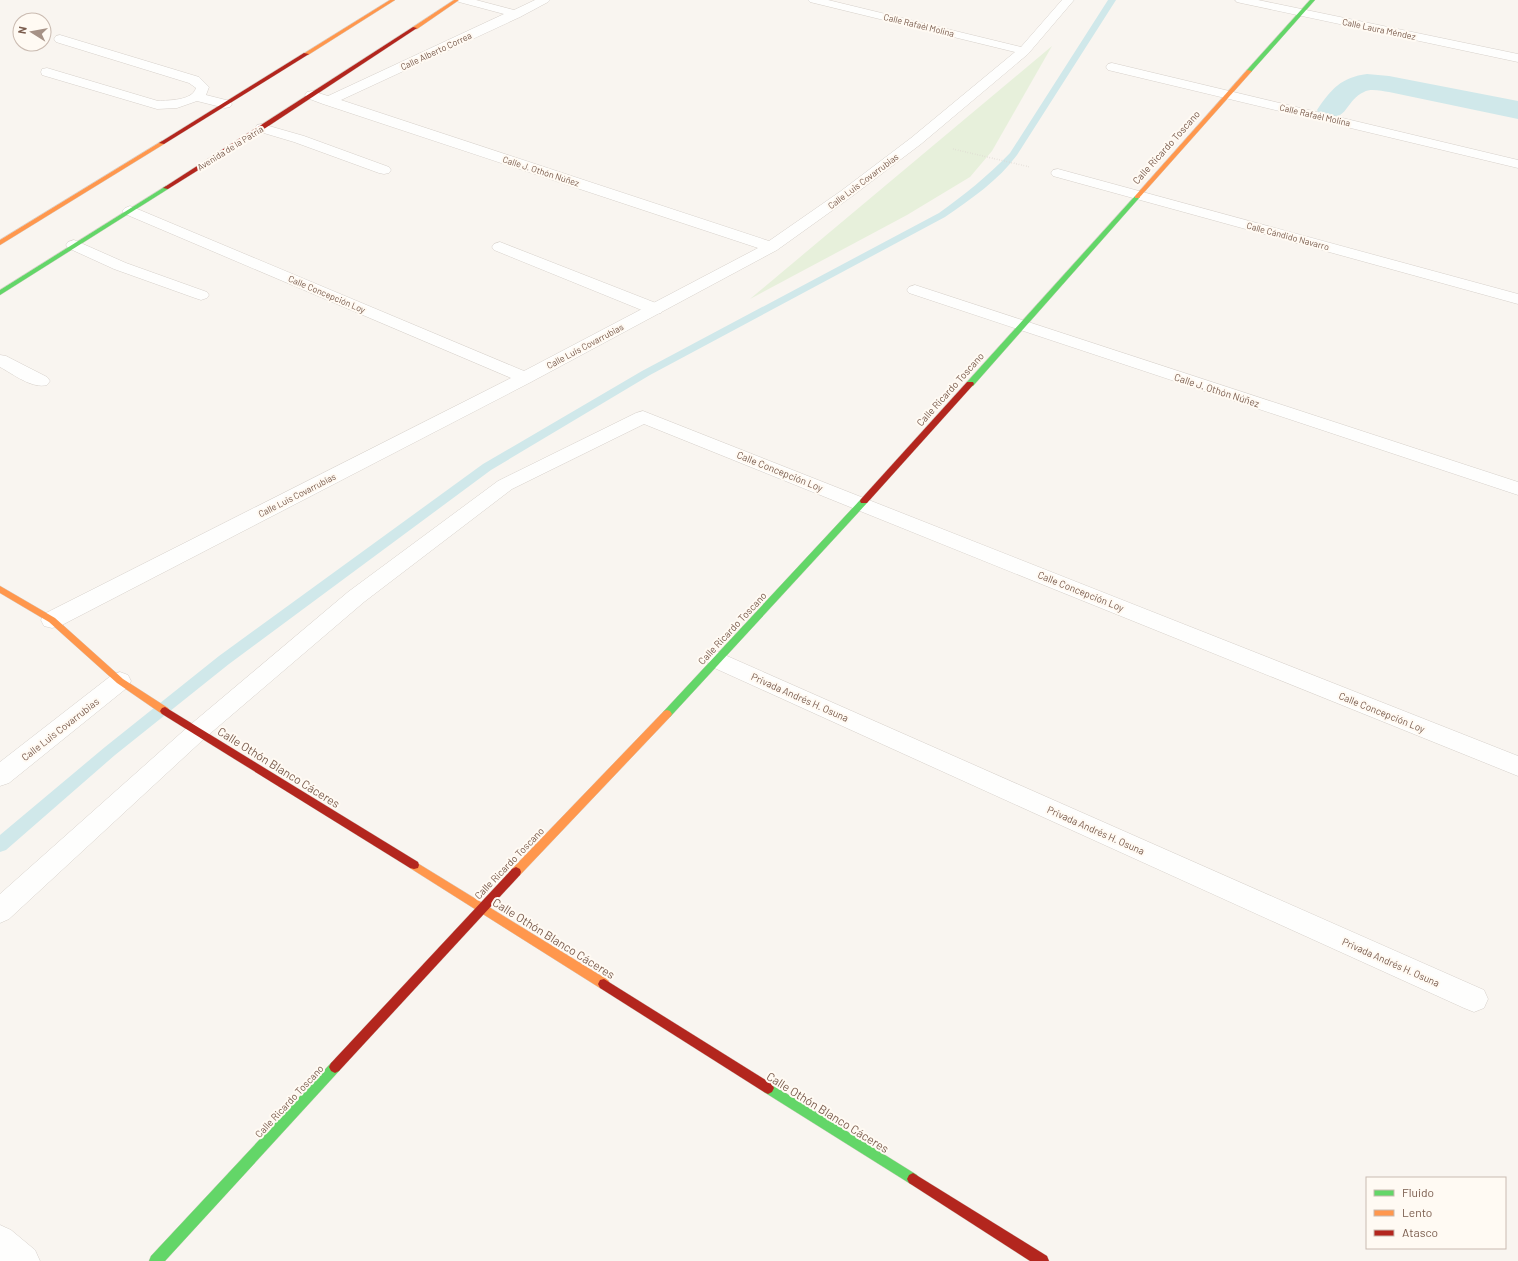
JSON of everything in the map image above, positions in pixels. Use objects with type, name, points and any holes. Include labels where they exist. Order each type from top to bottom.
[{"type":"street","points":[[0,244],[393,0]]},
{"type":"street","name":"Avenida de la Patria","points":[[0,293],[262,128],[457,0]]},
{"type":"street","points":[[463,0],[516,14]]},
{"type":"street","name":"Calle Alberto Correa","points":[[328,101],[544,0]]},
{"type":"street","name":"Calle Rafaél Molina","points":[[814,0],[1024,51]]},
{"type":"street","name":"Calle Luis Covarrubias","points":[[52,620],[525,378],[771,247],[846,194],[910,146],[1024,51],[1068,0]]},
{"type":"street","name":"Calle Laura Méndez","points":[[1241,0],[1518,58]]},
{"type":"street","name":"Calle Ricardo Toscano","points":[[156,1261],[482,907],[718,660],[863,503],[1313,0]]},
{"type":"street","points":[[47,72],[157,105],[177,104],[196,98],[202,92],[203,87],[194,80],[60,39]]},
{"type":"street","name":"Calle Rafaél Molina","points":[[1112,67],[1518,164]]},
{"type":"street","name":"Calle J. Othón Núñez","points":[[312,95],[771,247]]},
{"type":"street","points":[[196,98],[224,104]]},
{"type":"street","points":[[262,128],[299,139],[384,170]]},
{"type":"street","name":"Calle Cándido Navarro","points":[[1058,173],[1518,299]]},
{"type":"street","name":"Calle Concepción Loy","points":[[130,211],[525,378]]},
{"type":"street","points":[[74,245],[120,266],[201,295]]},
{"type":"street","points":[[500,247],[655,309]]},
{"type":"street","name":"Calle J. Othón Núñez","points":[[915,290],[1518,490]]},
{"type":"street","points":[[0,360],[41,381]]},
{"type":"street","name":"Calle Concepción Loy","points":[[193,729],[356,597],[505,485],[643,416],[1518,766]]},
{"type":"street","name":"Calle Othón Blanco Cáceres","points":[[0,589],[52,620],[128,685],[193,729],[482,907],[1042,1261]]},
{"type":"street","name":"Privada Andrés H. Osuna","points":[[718,660],[1474,999]]},
{"type":"street","name":"Calle Luis Covarrubias","points":[[0,776],[128,685]]},
{"type":"street","points":[[0,911],[193,729]]},
{"type":"street","points":[[0,1241],[24,1261]]},
{"type":"path","points":[[992,158],[1028,166]]},
{"type":"green space","points":[[1052,46],[992,151],[970,177],[907,215],[750,299]]},
{"type":"waterway","points":[[0,845],[110,751],[224,660],[487,467],[646,373],[942,215],[970,194],[997,172],[1013,155],[1112,0]]},
{"type":"waterway","points":[[1331,110],[1344,94],[1354,85],[1367,82],[1389,84],[1518,110]]},
{"type":"traffic: fast","points":[[1249,71],[1313,0]]},
{"type":"traffic: fast","points":[[0,293],[166,188]]},
{"type":"traffic: fast","points":[[970,384],[1137,197]]},
{"type":"traffic: fast","points":[[667,714],[864,501]]},
{"type":"traffic: fast","points":[[156,1261],[335,1067]]},
{"type":"traffic: fast","points":[[768,1088],[913,1179]]},
{"type":"traffic: slow","points":[[306,54],[393,0]]},
{"type":"traffic: slow","points":[[415,28],[457,0]]},
{"type":"traffic: slow","points":[[1137,197],[1249,71]]},
{"type":"traffic: slow","points":[[0,243],[162,143]]},
{"type":"traffic: slow","points":[[0,589],[52,620],[120,681],[165,711]]},
{"type":"traffic: slow","points":[[516,872],[667,714]]},
{"type":"traffic: slow","points":[[414,865],[604,984]]},
{"type":"traffic: jam","points":[[166,188],[262,128],[415,28]]},
{"type":"traffic: jam","points":[[162,143],[306,54]]},
{"type":"traffic: jam","points":[[864,501],[970,384]]},
{"type":"traffic: jam","points":[[165,711],[414,865]]},
{"type":"traffic: jam","points":[[335,1067],[516,872]]},
{"type":"traffic: jam","points":[[604,984],[768,1088]]},
{"type":"traffic: jam","points":[[913,1179],[1042,1261]]}]
